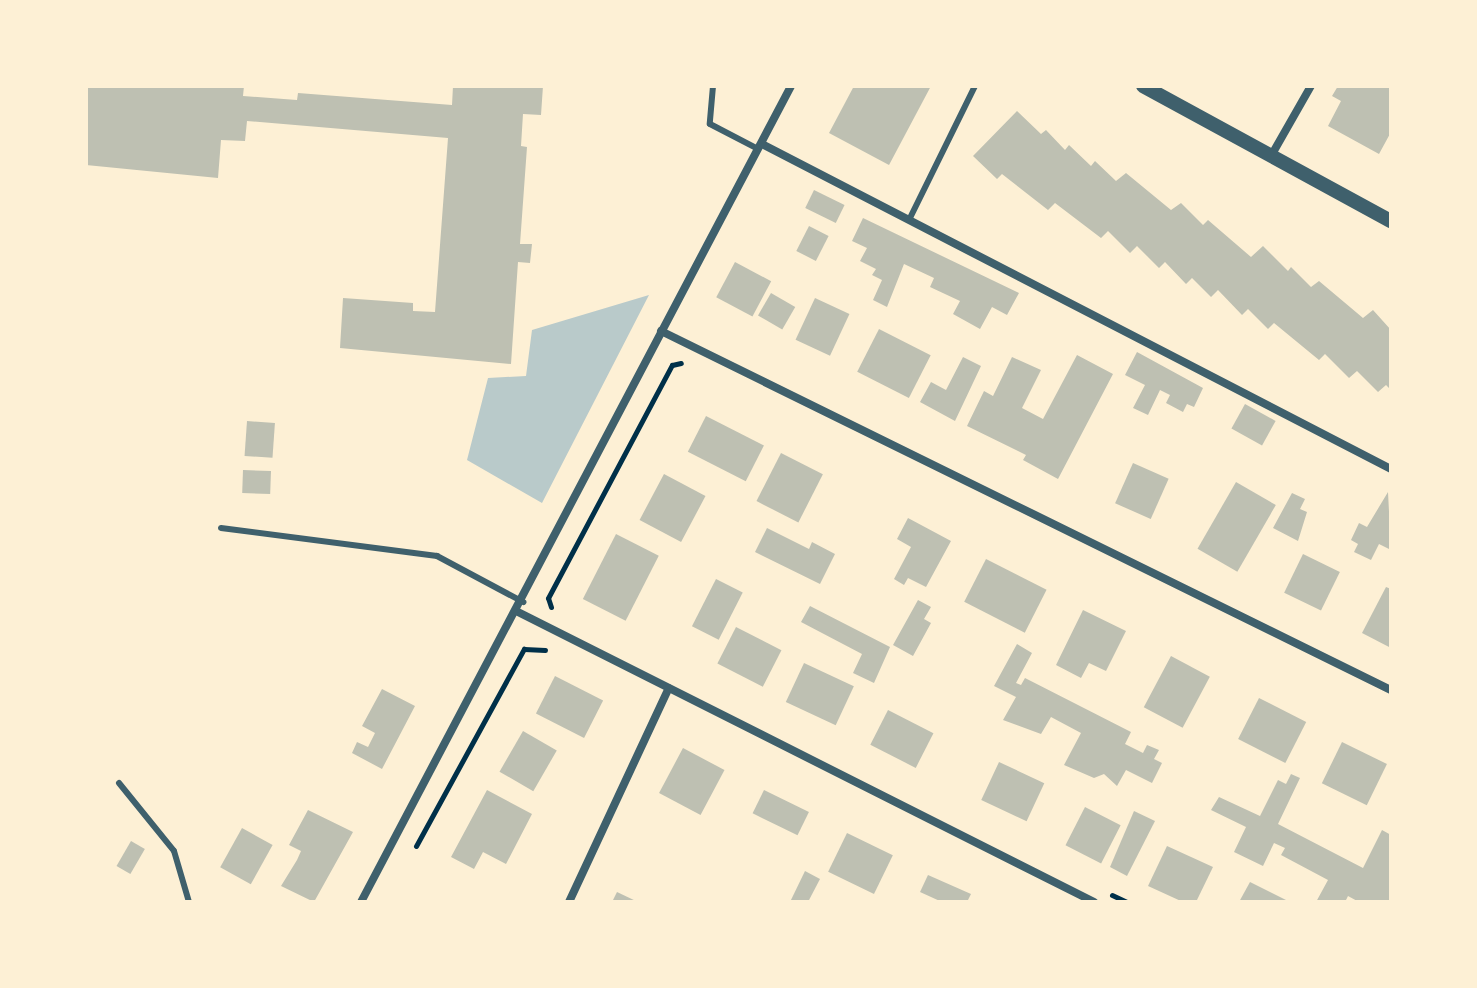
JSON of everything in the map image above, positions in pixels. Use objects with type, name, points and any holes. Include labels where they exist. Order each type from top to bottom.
[{"type":"street","points":[[361,902],[518,612],[661,331],[791,86]]},
{"type":"street","points":[[1143,86],[1391,221]]},
{"type":"street","points":[[1271,156],[1311,86]]},
{"type":"street","points":[[760,147],[909,220],[1391,469]]},
{"type":"street","points":[[661,331],[1391,690]]},
{"type":"street","points":[[518,612],[1094,902]]},
{"type":"street","points":[[569,902],[669,688]]},
{"type":"lane","points":[[713,86],[710,124],[760,147]]},
{"type":"lane","points":[[909,220],[975,86]]},
{"type":"lane","points":[[221,528],[437,556],[523,602]]},
{"type":"lane","points":[[119,783],[174,851],[189,902]]},
{"type":"shaded area","points":[[649,295],[542,503],[467,460],[488,378],[526,376],[532,330]]},
{"type":"building","points":[[86,86],[244,86],[243,96],[297,100],[298,93],[452,105],[453,86],[543,86],[541,115],[523,114],[521,146],[527,147],[520,244],[532,244],[530,263],[518,262],[511,364],[340,348],[343,298],[413,303],[413,311],[435,312],[448,138],[247,121],[245,141],[221,140],[218,178],[86,165]]},
{"type":"building","points":[[854,86],[931,86],[889,165],[829,133]]},
{"type":"building","points":[[1338,86],[1391,86],[1391,132],[1379,154],[1328,126],[1341,101],[1332,96]]},
{"type":"building","points":[[1017,111],[1041,134],[1046,130],[1065,150],[1069,145],[1091,166],[1095,161],[1116,181],[1126,173],[1171,210],[1181,203],[1203,225],[1208,220],[1251,257],[1263,246],[1288,271],[1291,267],[1311,287],[1319,281],[1363,318],[1373,310],[1391,330],[1391,390],[1386,385],[1378,392],[1357,371],[1349,378],[1325,354],[1319,360],[1274,323],[1268,329],[1248,309],[1242,315],[1218,290],[1211,297],[1192,278],[1186,284],[1165,262],[1159,268],[1137,246],[1130,253],[1108,231],[1101,238],[1055,203],[1048,210],[1002,174],[997,179],[973,156]]},
{"type":"building","points":[[814,190],[845,205],[836,223],[805,208]]},
{"type":"building","points":[[863,218],[1019,293],[1007,315],[992,307],[980,329],[953,314],[960,301],[930,287],[934,278],[904,264],[887,307],[873,300],[882,280],[872,275],[876,269],[860,261],[867,248],[852,241]]},
{"type":"building","points":[[809,226],[829,236],[816,261],[796,251]]},
{"type":"building","points":[[735,262],[771,281],[752,317],[716,297]]},
{"type":"building","points":[[771,293],[795,307],[782,330],[758,316]]},
{"type":"building","points":[[815,298],[849,314],[830,356],[796,340]]},
{"type":"building","points":[[879,329],[931,355],[909,398],[857,372]]},
{"type":"building","points":[[1137,352],[1203,388],[1194,407],[1187,404],[1183,412],[1166,403],[1170,395],[1160,390],[1148,415],[1133,408],[1145,385],[1125,375]]},
{"type":"building","points":[[1077,355],[1113,374],[1058,479],[1023,460],[1026,455],[967,426],[984,391],[993,396],[1012,357],[1041,370],[1022,408],[1043,419]]},
{"type":"building","points":[[963,357],[981,366],[955,421],[920,402],[931,382],[946,390]]},
{"type":"building","points":[[1245,404],[1276,421],[1262,445],[1231,428]]},
{"type":"building","points":[[706,416],[764,446],[746,481],[688,452]]},
{"type":"building","points":[[247,421],[275,423],[272,458],[245,456]]},
{"type":"building","points":[[781,453],[823,474],[798,522],[756,501]]},
{"type":"building","points":[[1133,463],[1169,479],[1151,519],[1115,503]]},
{"type":"building","points":[[243,470],[271,471],[270,494],[242,493]]},
{"type":"building","points":[[664,474],[705,496],[681,542],[640,520]]},
{"type":"building","points":[[1236,482],[1276,505],[1237,572],[1198,549]]},
{"type":"building","points":[[1388,492],[1391,550],[1379,544],[1371,560],[1354,552],[1358,544],[1351,540],[1359,523],[1367,527]]},
{"type":"building","points":[[1292,493],[1305,499],[1300,509],[1307,512],[1298,541],[1273,528]]},
{"type":"building","points":[[908,518],[951,541],[926,587],[908,578],[904,585],[894,579],[911,547],[897,539]]},
{"type":"building","points":[[767,528],[809,549],[812,542],[835,554],[820,584],[755,552]]},
{"type":"building","points":[[616,534],[659,556],[626,621],[583,599]]},
{"type":"building","points":[[1303,554],[1340,572],[1321,611],[1284,593]]},
{"type":"building","points":[[986,559],[1047,590],[1025,633],[964,602]]},
{"type":"building","points":[[716,579],[743,593],[719,640],[692,626]]},
{"type":"building","points":[[1386,587],[1391,589],[1391,648],[1362,633]]},
{"type":"building","points":[[918,600],[931,607],[924,619],[931,623],[913,656],[893,645]]},
{"type":"building","points":[[810,606],[890,647],[874,683],[853,673],[862,654],[801,622]]},
{"type":"building","points":[[1083,610],[1126,631],[1106,671],[1089,663],[1081,678],[1056,665]]},
{"type":"building","points":[[736,627],[781,650],[763,687],[717,664]]},
{"type":"building","points":[[1017,644],[1032,653],[1016,683],[1021,685],[1025,678],[1131,732],[1125,744],[1143,753],[1147,745],[1159,750],[1154,759],[1162,763],[1152,783],[1126,770],[1117,786],[1104,774],[1094,778],[1064,765],[1081,733],[1051,717],[1041,734],[1003,720],[1016,697],[994,686]]},
{"type":"building","points":[[1171,656],[1210,677],[1183,728],[1144,707]]},
{"type":"building","points":[[804,663],[854,686],[836,725],[786,702]]},
{"type":"building","points":[[555,676],[603,701],[584,738],[536,713]]},
{"type":"building","points":[[382,689],[415,706],[382,769],[352,753],[357,742],[368,747],[375,733],[362,726]]},
{"type":"building","points":[[1259,698],[1306,722],[1285,763],[1238,739]]},
{"type":"building","points":[[888,710],[933,733],[916,768],[870,745]]},
{"type":"building","points":[[523,731],[557,750],[533,791],[500,772]]},
{"type":"building","points":[[1342,742],[1387,764],[1367,805],[1322,783]]},
{"type":"building","points":[[683,748],[724,770],[701,815],[659,793]]},
{"type":"building","points":[[999,762],[1044,783],[1027,821],[981,800]]},
{"type":"building","points":[[1291,774],[1300,778],[1278,824],[1363,868],[1382,830],[1391,835],[1391,902],[1359,902],[1348,896],[1345,902],[1316,902],[1328,880],[1281,855],[1285,848],[1274,843],[1263,866],[1234,852],[1246,827],[1211,810],[1219,797],[1260,816],[1278,780],[1286,784]]},
{"type":"building","points":[[487,790],[532,814],[506,864],[483,852],[474,869],[451,857]]},
{"type":"building","points":[[764,790],[809,812],[798,835],[753,813]]},
{"type":"building","points":[[1085,807],[1121,825],[1101,863],[1065,845]]},
{"type":"building","points":[[308,810],[353,832],[314,902],[281,886],[301,851],[289,845]]},
{"type":"building","points":[[1134,811],[1155,821],[1127,876],[1110,867]]},
{"type":"building","points":[[242,828],[273,845],[251,884],[220,867]]},
{"type":"building","points":[[847,833],[893,855],[874,894],[828,872]]},
{"type":"building","points":[[131,841],[145,849],[130,874],[116,866]]},
{"type":"building","points":[[1167,846],[1213,867],[1196,902],[1183,902],[1148,886]]},
{"type":"building","points":[[805,871],[820,879],[808,902],[790,902]]},
{"type":"building","points":[[928,875],[971,894],[967,902],[942,902],[920,892]]},
{"type":"building","points":[[1250,882],[1290,902],[1239,902]]},
{"type":"building","points":[[617,892],[638,902],[612,902]]}]
